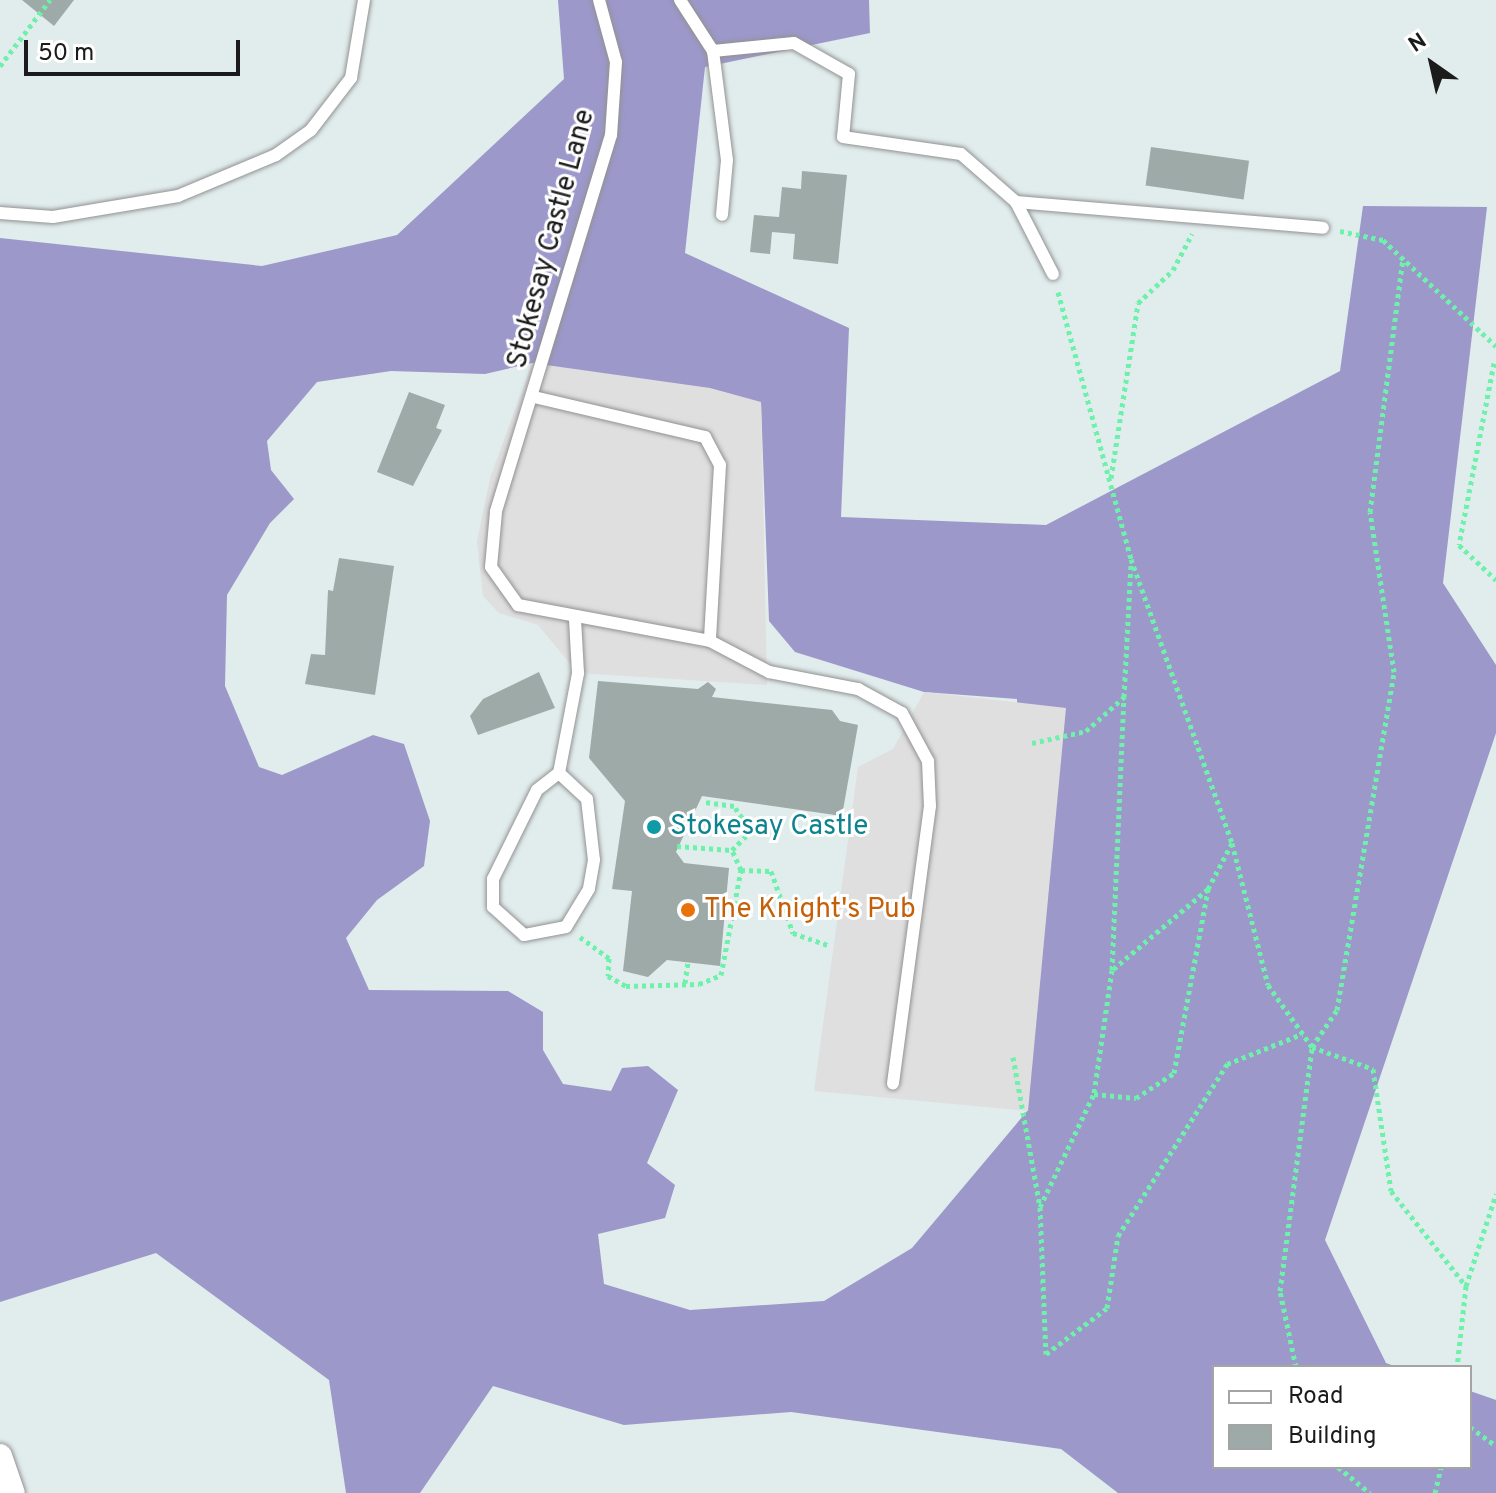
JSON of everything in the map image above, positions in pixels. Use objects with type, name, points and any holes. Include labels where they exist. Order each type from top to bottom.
[{"type":"street","points":[[0,1456],[13,1493]]},
{"type":"lane","points":[[0,213],[53,217],[178,196],[276,155],[311,130],[351,78],[364,0]]},
{"type":"lane","name":"Stokesay Castle Lane","points":[[599,0],[616,62],[611,135],[534,397],[496,512],[491,567],[518,605],[575,620],[710,641],[769,672],[885,701],[902,713],[928,761],[930,806],[893,1084]]},
{"type":"lane","points":[[680,0],[713,51],[727,160],[722,215]]},
{"type":"lane","points":[[713,51],[794,43],[849,74],[843,137],[961,154],[1016,202],[1053,274]]},
{"type":"lane","points":[[1016,202],[1201,215],[1323,228]]},
{"type":"lane","points":[[534,397],[705,437],[720,465],[710,641]]},
{"type":"lane","points":[[559,773],[587,799],[593,827],[589,889],[566,927],[524,935],[493,907],[499,858],[537,790],[559,773],[578,673],[575,620]]},
{"type":"path","points":[[0,66],[50,0]]},
{"type":"path","points":[[1110,482],[1138,303],[1173,270],[1201,215]]},
{"type":"path","points":[[1323,228],[1383,240],[1496,346]]},
{"type":"path","points":[[1296,1365],[1280,1291],[1312,1047],[1337,1010],[1394,672],[1370,512],[1403,259]]},
{"type":"path","points":[[1053,274],[1131,559],[1232,843],[1268,985],[1312,1047],[1373,1069],[1391,1191],[1466,1286]]},
{"type":"path","points":[[1496,355],[1459,545],[1496,580]]},
{"type":"path","points":[[1040,1207],[1094,1094],[1112,970],[1131,559]]},
{"type":"path","points":[[1032,743],[1086,731],[1124,697]]},
{"type":"path","points":[[677,846],[732,850],[749,838],[748,820],[734,806],[705,802]]},
{"type":"path","points":[[1094,1094],[1136,1098],[1174,1073],[1208,889],[1232,843]]},
{"type":"path","points":[[566,927],[609,958],[608,976],[626,986],[712,982],[726,968],[741,870],[732,850]]},
{"type":"path","points":[[741,870],[771,871],[793,933],[828,945]]},
{"type":"path","points":[[1112,970],[1208,889]]},
{"type":"path","points":[[685,983],[688,962]]},
{"type":"path","points":[[1013,1057],[1040,1207],[1046,1354],[1107,1308],[1118,1236],[1227,1064],[1302,1034]]},
{"type":"path","points":[[1457,1365],[1466,1286],[1496,1194]]},
{"type":"path","points":[[1472,1428],[1496,1446]]},
{"type":"path","points":[[1340,1469],[1370,1493]]},
{"type":"path","points":[[1435,1493],[1441,1469]]},
{"type":"shaded area","points":[[558,0],[869,0],[870,33],[705,67],[685,253],[849,328],[841,517],[1046,525],[1340,371],[1363,206],[1487,207],[1443,583],[1496,665],[1496,733],[1325,1240],[1386,1363],[1392,1365],[1212,1365],[1212,1469],[1472,1469],[1472,1392],[1496,1400],[1496,1493],[1118,1493],[1061,1449],[791,1412],[624,1425],[493,1386],[420,1493],[346,1493],[329,1380],[156,1253],[0,1302],[0,238],[262,266],[397,235],[564,79]],"holes":[[[532,363],[761,403],[769,621],[795,652],[924,692],[1017,699],[1028,1110],[912,1248],[824,1301],[690,1310],[604,1284],[598,1234],[665,1218],[675,1185],[647,1163],[678,1090],[648,1066],[622,1068],[611,1091],[563,1084],[543,1050],[543,1012],[508,991],[369,990],[346,938],[377,900],[424,866],[430,821],[404,744],[373,735],[282,775],[259,767],[225,686],[227,595],[270,523],[294,499],[271,470],[267,441],[317,382],[391,371],[485,374]]]},
{"type":"shaded area","points":[[532,363],[710,388],[761,402],[767,685],[578,673],[538,625],[499,613],[483,596],[477,541],[490,478]]},
{"type":"shaded area","points":[[924,692],[1066,708],[1028,1111],[814,1091],[858,767],[893,749]]},
{"type":"building","points":[[22,0],[74,0],[54,26]]},
{"type":"building","points":[[1151,147],[1249,161],[1244,199],[1146,186]]},
{"type":"building","points":[[802,171],[847,175],[838,264],[793,259],[795,234],[772,232],[770,254],[750,252],[754,215],[779,217],[782,187],[801,189]]},
{"type":"building","points":[[409,392],[445,405],[436,428],[442,430],[413,486],[377,472]]},
{"type":"building","points":[[339,558],[394,566],[375,695],[305,684],[311,654],[325,655],[328,590],[333,591]]},
{"type":"building","points":[[539,672],[555,708],[478,735],[470,716],[483,699]]},
{"type":"building","name":"Stokesay Castle","points":[[598,681],[698,689],[708,682],[716,689],[712,697],[832,710],[840,721],[858,725],[842,816],[702,796],[676,852],[684,863],[729,868],[720,966],[667,960],[648,977],[623,971],[632,891],[612,889],[625,801],[589,758]]},
{"type":"place","name":"Stokesay Castle","points":[[654,827]]},
{"type":"place","name":"The Knight's Pub","points":[[688,910]]}]
